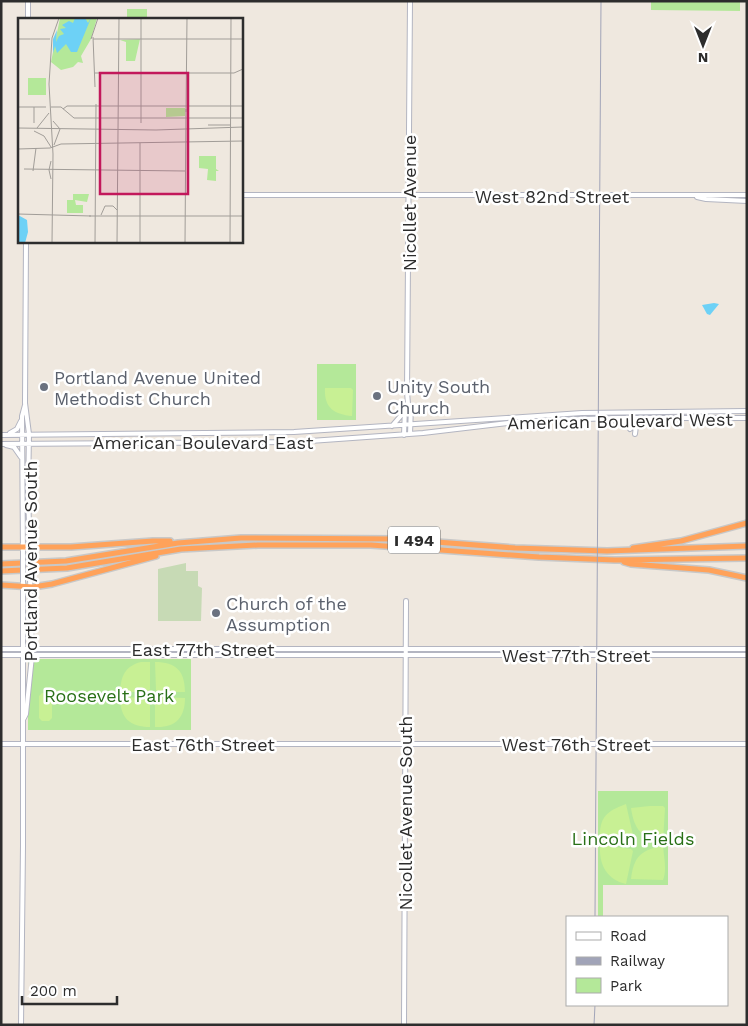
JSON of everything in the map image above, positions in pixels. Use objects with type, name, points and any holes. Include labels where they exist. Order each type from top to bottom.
[{"type":"highway","points":[[607,551],[681,541],[745,524]]},
{"type":"highway","name":"I 494","points":[[1,564],[66,561],[191,542],[241,538],[397,539],[515,548],[607,551],[747,546]]},
{"type":"highway","points":[[1,548],[71,547],[153,541],[191,542]]},
{"type":"highway","name":"I 494","points":[[1,571],[67,568],[181,549],[258,545],[371,545],[539,557],[615,560],[747,558]]},
{"type":"highway","points":[[1,586],[30,586],[63,582],[181,549]]},
{"type":"highway","points":[[615,560],[631,564],[709,570],[747,577]]},
{"type":"main road","points":[[28,1],[28,18]]},
{"type":"main road","name":"Nicollet Avenue","points":[[410,1],[408,196],[408,404],[411,407],[410,434]]},
{"type":"main road","name":"West 82nd Street","points":[[242,195],[747,195]]},
{"type":"main road","name":"West 82nd Street","points":[[695,196],[706,199],[747,201]]},
{"type":"main road","name":"Portland Avenue South","points":[[21,1025],[23,744],[24,718],[32,656],[29,434],[25,403],[26,242]]},
{"type":"main road","name":"Portland Avenue South","points":[[24,718],[22,714],[24,649],[22,416],[25,403]]},
{"type":"main road","name":"Nicollet Avenue","points":[[404,425],[405,407],[408,404]]},
{"type":"main road","points":[[392,426],[405,411]]},
{"type":"main road","name":"American Boulevard West","points":[[404,425],[595,413],[747,411]]},
{"type":"main road","points":[[3,435],[17,429],[21,424],[22,416]]},
{"type":"main road","points":[[604,418],[626,422],[630,429]]},
{"type":"main road","name":"American Boulevard West","points":[[404,434],[516,422],[604,418],[747,418]]},
{"type":"main road","points":[[635,434],[636,426],[652,418]]},
{"type":"main road","points":[[467,421],[468,428]]},
{"type":"main road","points":[[404,425],[404,434]]},
{"type":"main road","name":"American Boulevard East","points":[[3,435],[294,432],[404,425]]},
{"type":"main road","points":[[339,430],[340,440]]},
{"type":"main road","points":[[113,433],[113,442]]},
{"type":"main road","points":[[125,442],[126,433]]},
{"type":"main road","name":"American Boulevard East","points":[[1,444],[113,442],[264,443],[340,440],[365,436],[404,434]]},
{"type":"main road","points":[[1,444],[8,445],[17,450],[22,462]]},
{"type":"main road","name":"Nicollet Avenue South","points":[[404,1025],[406,601]]},
{"type":"main road","name":"East 77th Street","points":[[1,649],[406,649]]},
{"type":"main road","points":[[314,655],[322,653],[351,653],[352,649]]},
{"type":"main road","name":"West 77th Street","points":[[406,649],[747,649]]},
{"type":"main road","name":"East 77th Street","points":[[1,655],[406,655]]},
{"type":"main road","name":"West 77th Street","points":[[406,655],[747,655]]},
{"type":"main road","name":"East 76th Street","points":[[1,744],[405,744]]},
{"type":"main road","name":"West 76th Street","points":[[405,744],[747,744]]},
{"type":"green space","points":[[651,1],[740,1],[740,11],[651,10]]},
{"type":"green space","points":[[127,9],[147,9],[147,18],[127,18]]},
{"type":"green space","points":[[317,364],[356,364],[356,420],[317,420]]},
{"type":"green space","points":[[325,388],[351,388],[353,390],[352,416],[340,414],[331,409],[326,401]]},
{"type":"green space","points":[[186,563],[186,571],[198,571],[198,586],[202,588],[201,621],[158,621],[158,569]]},
{"type":"green space","name":"Roosevelt Park","points":[[28,659],[191,659],[191,730],[28,730]]},
{"type":"green space","points":[[141,662],[150,662],[150,689],[148,692],[120,692],[121,681],[125,672],[131,666]]},
{"type":"green space","points":[[155,662],[169,664],[178,669],[183,678],[185,692],[158,692],[156,690]]},
{"type":"green space","points":[[42,693],[49,693],[52,696],[52,718],[49,721],[42,721],[39,718],[39,696]]},
{"type":"green space","points":[[120,697],[150,698],[150,727],[143,727],[132,723],[124,716]]},
{"type":"green space","points":[[157,697],[185,698],[185,705],[181,716],[173,724],[155,727],[155,700]]},
{"type":"green space","name":"Lincoln Fields","points":[[598,791],[668,791],[668,885],[603,885],[603,916],[598,916]]},
{"type":"green space","points":[[626,804],[633,835],[632,838],[600,842],[604,817]]},
{"type":"green space","points":[[663,806],[665,808],[663,841],[644,835],[634,822],[631,808]]},
{"type":"green space","points":[[600,845],[631,849],[633,851],[626,884],[613,878],[605,870],[601,858]]},
{"type":"green space","points":[[663,846],[665,868],[663,880],[631,879],[634,865],[640,855]]},
{"type":"water","points":[[719,304],[710,315],[707,314],[702,305]]},
{"type":"railway","points":[[595,916],[601,1]]},
{"type":"railway","points":[[594,1025],[595,1006]]},
{"type":"place","name":"Portland Avenue United Methodist Church","points":[[44,387]]},
{"type":"place","name":"Unity South Church","points":[[377,396]]},
{"type":"place","name":"Church of the Assumption","points":[[216,613]]}]
